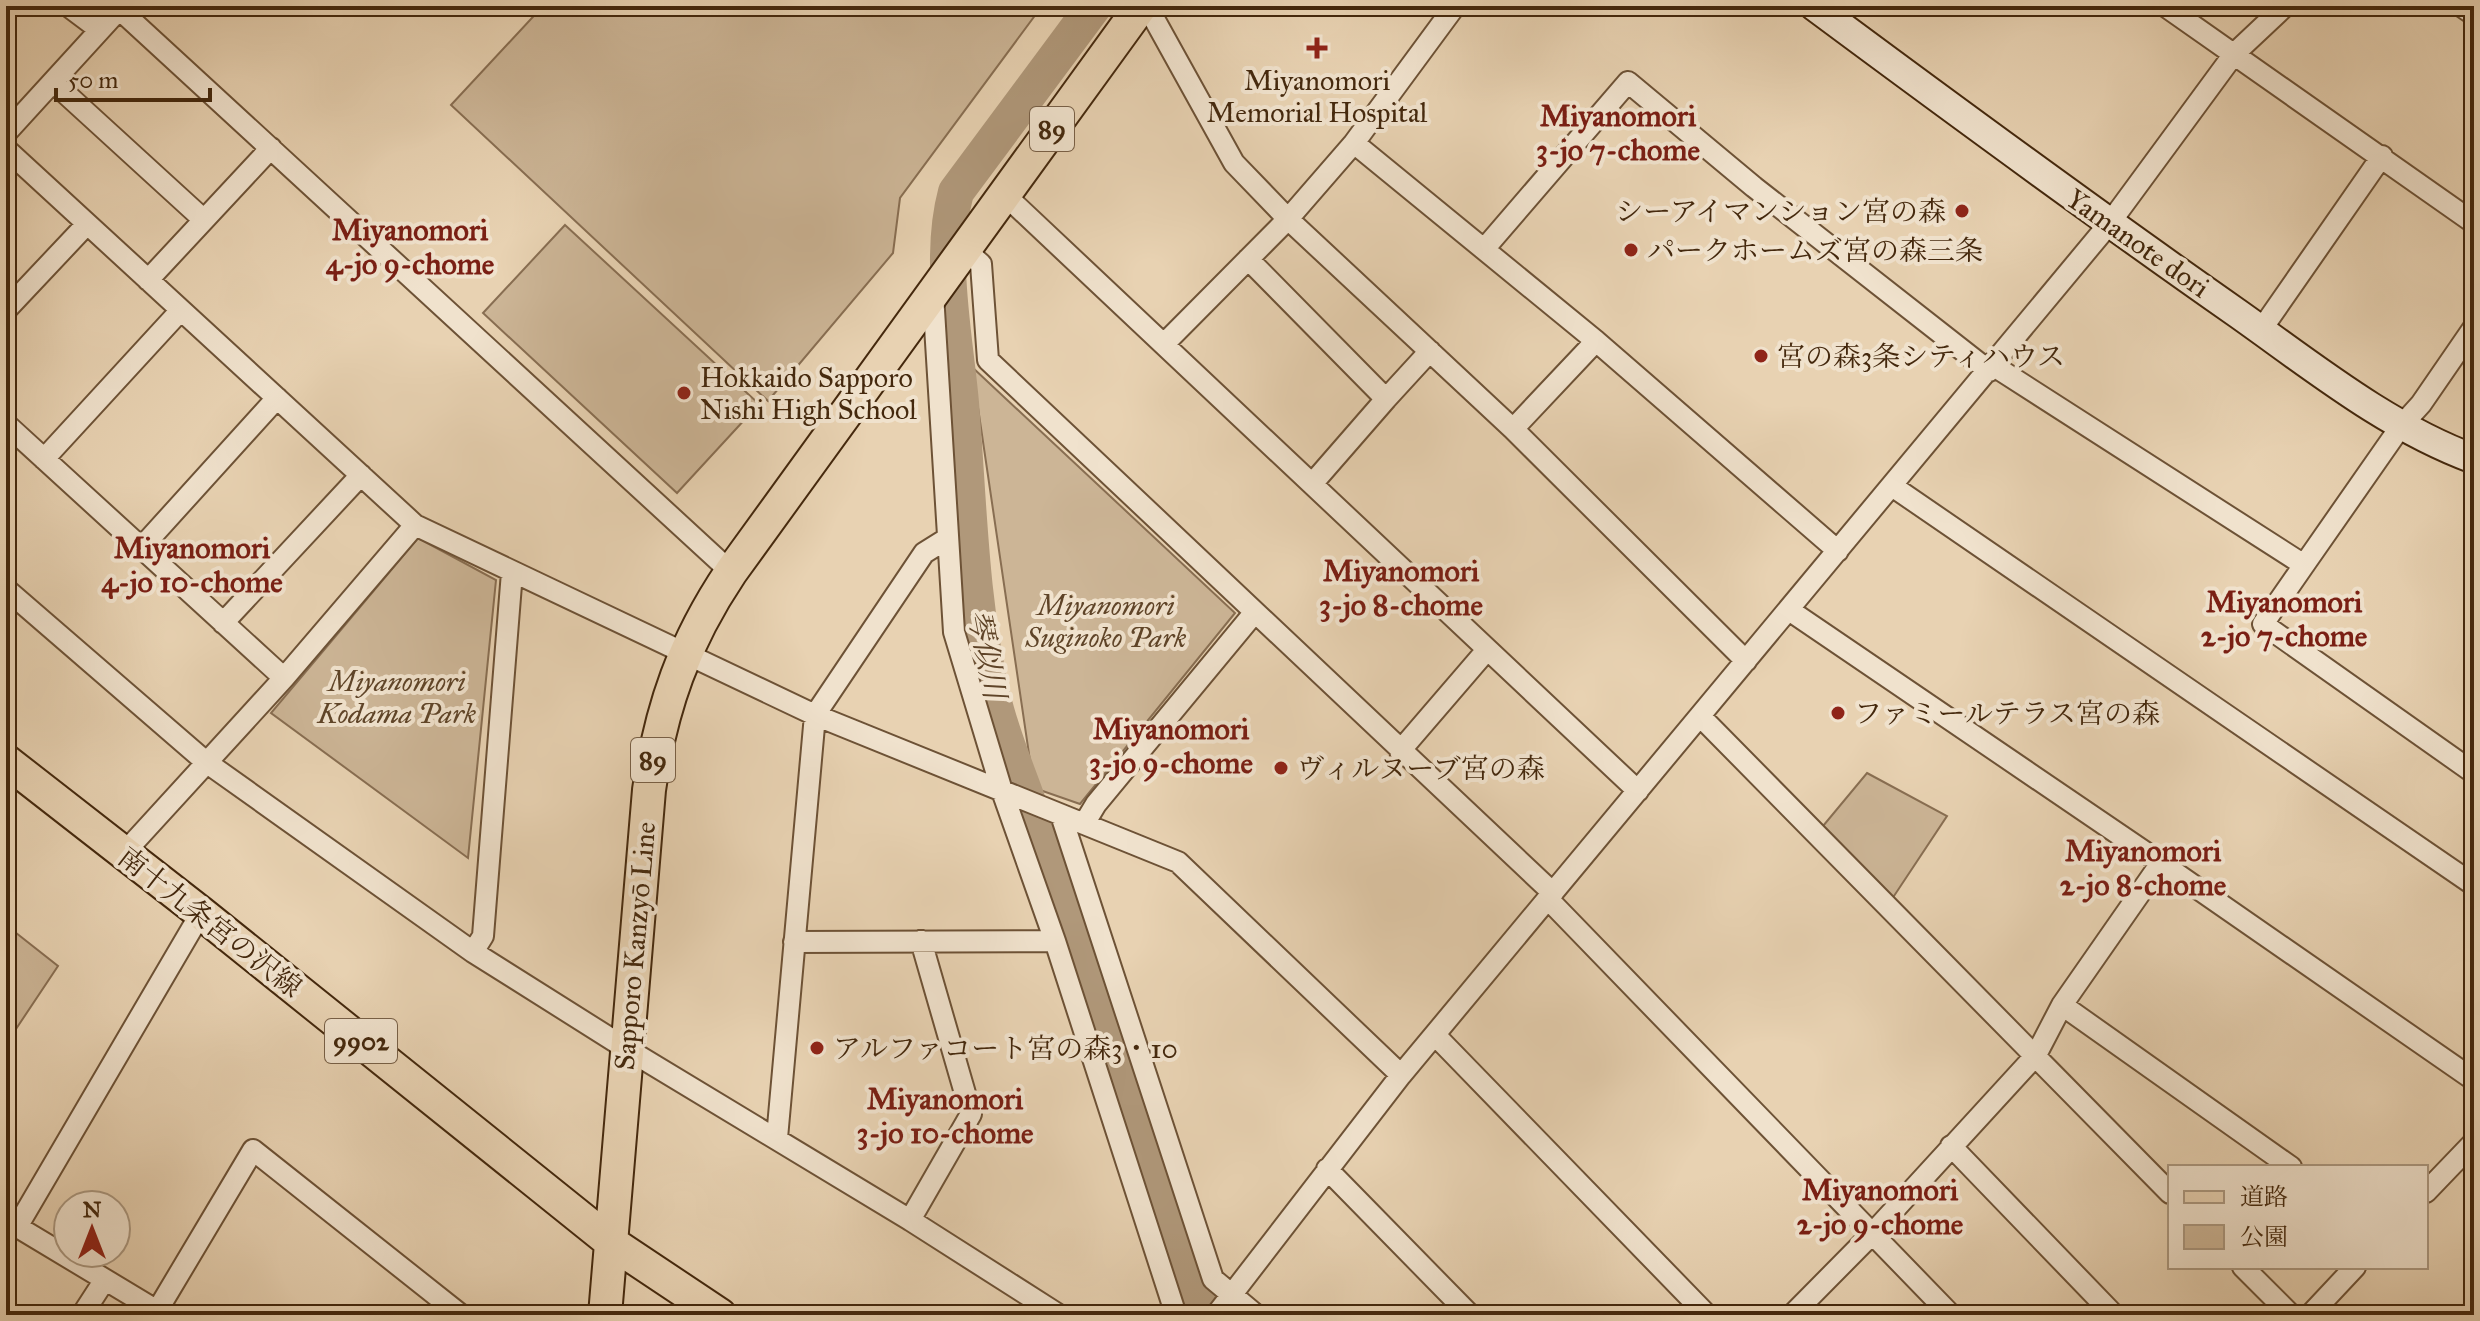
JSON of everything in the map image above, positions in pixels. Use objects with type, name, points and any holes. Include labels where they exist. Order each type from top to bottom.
[{"type":"main road","name":"Sapporo Kanzyō Line","points":[[605,1315],[650,779],[660,724],[684,655],[698,624],[731,572],[1144,6]]},
{"type":"main road","name":"Yamanote dori","points":[[1814,6],[2109,224],[2261,330],[2401,426],[2474,459]]},
{"type":"main road","name":"南十九条宮の沢線","points":[[6,761],[201,913],[612,1243],[720,1315]]},
{"type":"street","points":[[68,6],[100,30]]},
{"type":"street","points":[[1144,6],[1234,163],[1288,219],[1513,429],[1746,661]]},
{"type":"street","points":[[1164,344],[1288,219],[1354,143],[1455,6]]},
{"type":"street","points":[[2165,6],[2474,223]]},
{"type":"street","points":[[1222,1307],[1401,1075],[2109,224],[2234,54],[2285,6]]},
{"type":"street","points":[[2461,6],[2474,15]]},
{"type":"street","points":[[6,133],[120,7],[731,572]]},
{"type":"street","points":[[53,82],[204,220]]},
{"type":"street","points":[[1485,248],[1628,82],[1754,187],[1991,368],[2304,565]]},
{"type":"street","points":[[1354,143],[1596,341],[1838,551]]},
{"type":"street","points":[[148,280],[271,148]]},
{"type":"street","points":[[6,149],[415,525],[815,715],[1178,862],[1401,1075]]},
{"type":"street","points":[[2261,330],[2382,156]]},
{"type":"street","points":[[1005,195],[1638,791]]},
{"type":"street","points":[[6,310],[87,224]]},
{"type":"street","points":[[964,251],[981,264],[988,360],[1550,896],[1951,1315]]},
{"type":"street","points":[[1248,259],[1386,399]]},
{"type":"street","points":[[935,291],[954,632],[1010,794],[1176,1315]]},
{"type":"street","points":[[44,459],[181,310]]},
{"type":"street","points":[[2474,327],[2263,624],[2474,773]]},
{"type":"street","points":[[1513,429],[1596,341]]},
{"type":"street","points":[[1312,484],[1430,351]]},
{"type":"street","points":[[142,547],[277,398]]},
{"type":"street","points":[[6,424],[284,678]]},
{"type":"street","points":[[223,623],[361,475]]},
{"type":"street","points":[[1892,486],[2474,885]]},
{"type":"street","points":[[124,853],[284,678],[415,525]]},
{"type":"street","points":[[777,1138],[815,715],[924,553],[948,538]]},
{"type":"street","points":[[473,952],[483,936],[512,572]]},
{"type":"street","points":[[6,589],[206,762],[473,952],[1059,1315]]},
{"type":"street","points":[[1789,610],[2474,1080]]},
{"type":"street","points":[[1084,824],[1096,804],[1255,612]]},
{"type":"street","points":[[1400,751],[1486,651]]},
{"type":"street","points":[[1700,716],[2168,1191]]},
{"type":"street","points":[[1053,812],[1222,1307]]},
{"type":"street","points":[[1792,1315],[1872,1234],[2036,1055],[2062,1005],[2161,863]]},
{"type":"street","points":[[201,913],[12,1223],[160,1313],[253,1150],[461,1315]]},
{"type":"street","points":[[910,1220],[971,1114],[921,941]]},
{"type":"street","points":[[794,942],[1055,941]]},
{"type":"street","points":[[2062,1005],[2288,1165]]},
{"type":"street","points":[[1435,1035],[1707,1315]]},
{"type":"street","points":[[1951,1146],[2114,1315]]},
{"type":"street","points":[[2428,1190],[2470,1154]]},
{"type":"street","points":[[1327,1169],[1470,1315]]},
{"type":"street","points":[[2245,1269],[2291,1315]]},
{"type":"street","points":[[2310,1315],[2353,1269]]},
{"type":"street","points":[[82,1315],[104,1281]]},
{"type":"street","points":[[1222,1307],[1256,1315]]},
{"type":"green space","points":[[543,6],[1042,6],[900,198],[893,253],[768,401],[451,105]]},
{"type":"green space","points":[[565,225],[759,404],[677,493],[483,313]]},
{"type":"green space","name":"Miyanomori Suginoko Park","points":[[972,367],[1235,613],[1080,804],[1034,788]]},
{"type":"green space","name":"Miyanomori Kodama Park","points":[[418,538],[496,580],[468,858],[271,713]]},
{"type":"green space","points":[[1867,773],[1947,816],[1892,899],[1823,826]]},
{"type":"green space","points":[[6,925],[58,966],[6,1044]]},
{"type":"waterway","name":"琴似川","points":[[1094,6],[956,192],[948,244],[950,297],[975,588],[993,698],[1043,853],[1204,1315]]},
{"type":"place","name":"Miyanomori Memorial Hospital","points":[[1317,48]]},
{"type":"place","name":"シーアイマンション宮の森","points":[[1962,211]]},
{"type":"place","name":"パークホームズ宮の森三条","points":[[1631,250]]},
{"type":"place","name":"宮の森3条シティハウス","points":[[1761,356]]},
{"type":"place","name":"Hokkaido Sapporo Nishi High School","points":[[684,393]]},
{"type":"place","name":"ファミールテラス宮の森","points":[[1838,713]]},
{"type":"place","name":"ヴィルヌーブ宮の森","points":[[1281,768]]},
{"type":"place","name":"アルファコート宮の森3・10","points":[[817,1048]]},
{"type":"district","name":"Miyanomori 3-jo 7-chome","points":[[1618,133]]},
{"type":"district","name":"Miyanomori 4-jo 9-chome","points":[[410,247]]},
{"type":"district","name":"Miyanomori 4-jo 10-chome","points":[[192,565]]},
{"type":"district","name":"Miyanomori 3-jo 8-chome","points":[[1401,588]]},
{"type":"district","name":"Miyanomori 2-jo 7-chome","points":[[2284,619]]},
{"type":"district","name":"Miyanomori 3-jo 9-chome","points":[[1171,746]]},
{"type":"district","name":"Miyanomori 2-jo 8-chome","points":[[2143,868]]},
{"type":"district","name":"Miyanomori 3-jo 10-chome","points":[[945,1116]]},
{"type":"district","name":"Miyanomori 2-jo 9-chome","points":[[1880,1207]]}]
